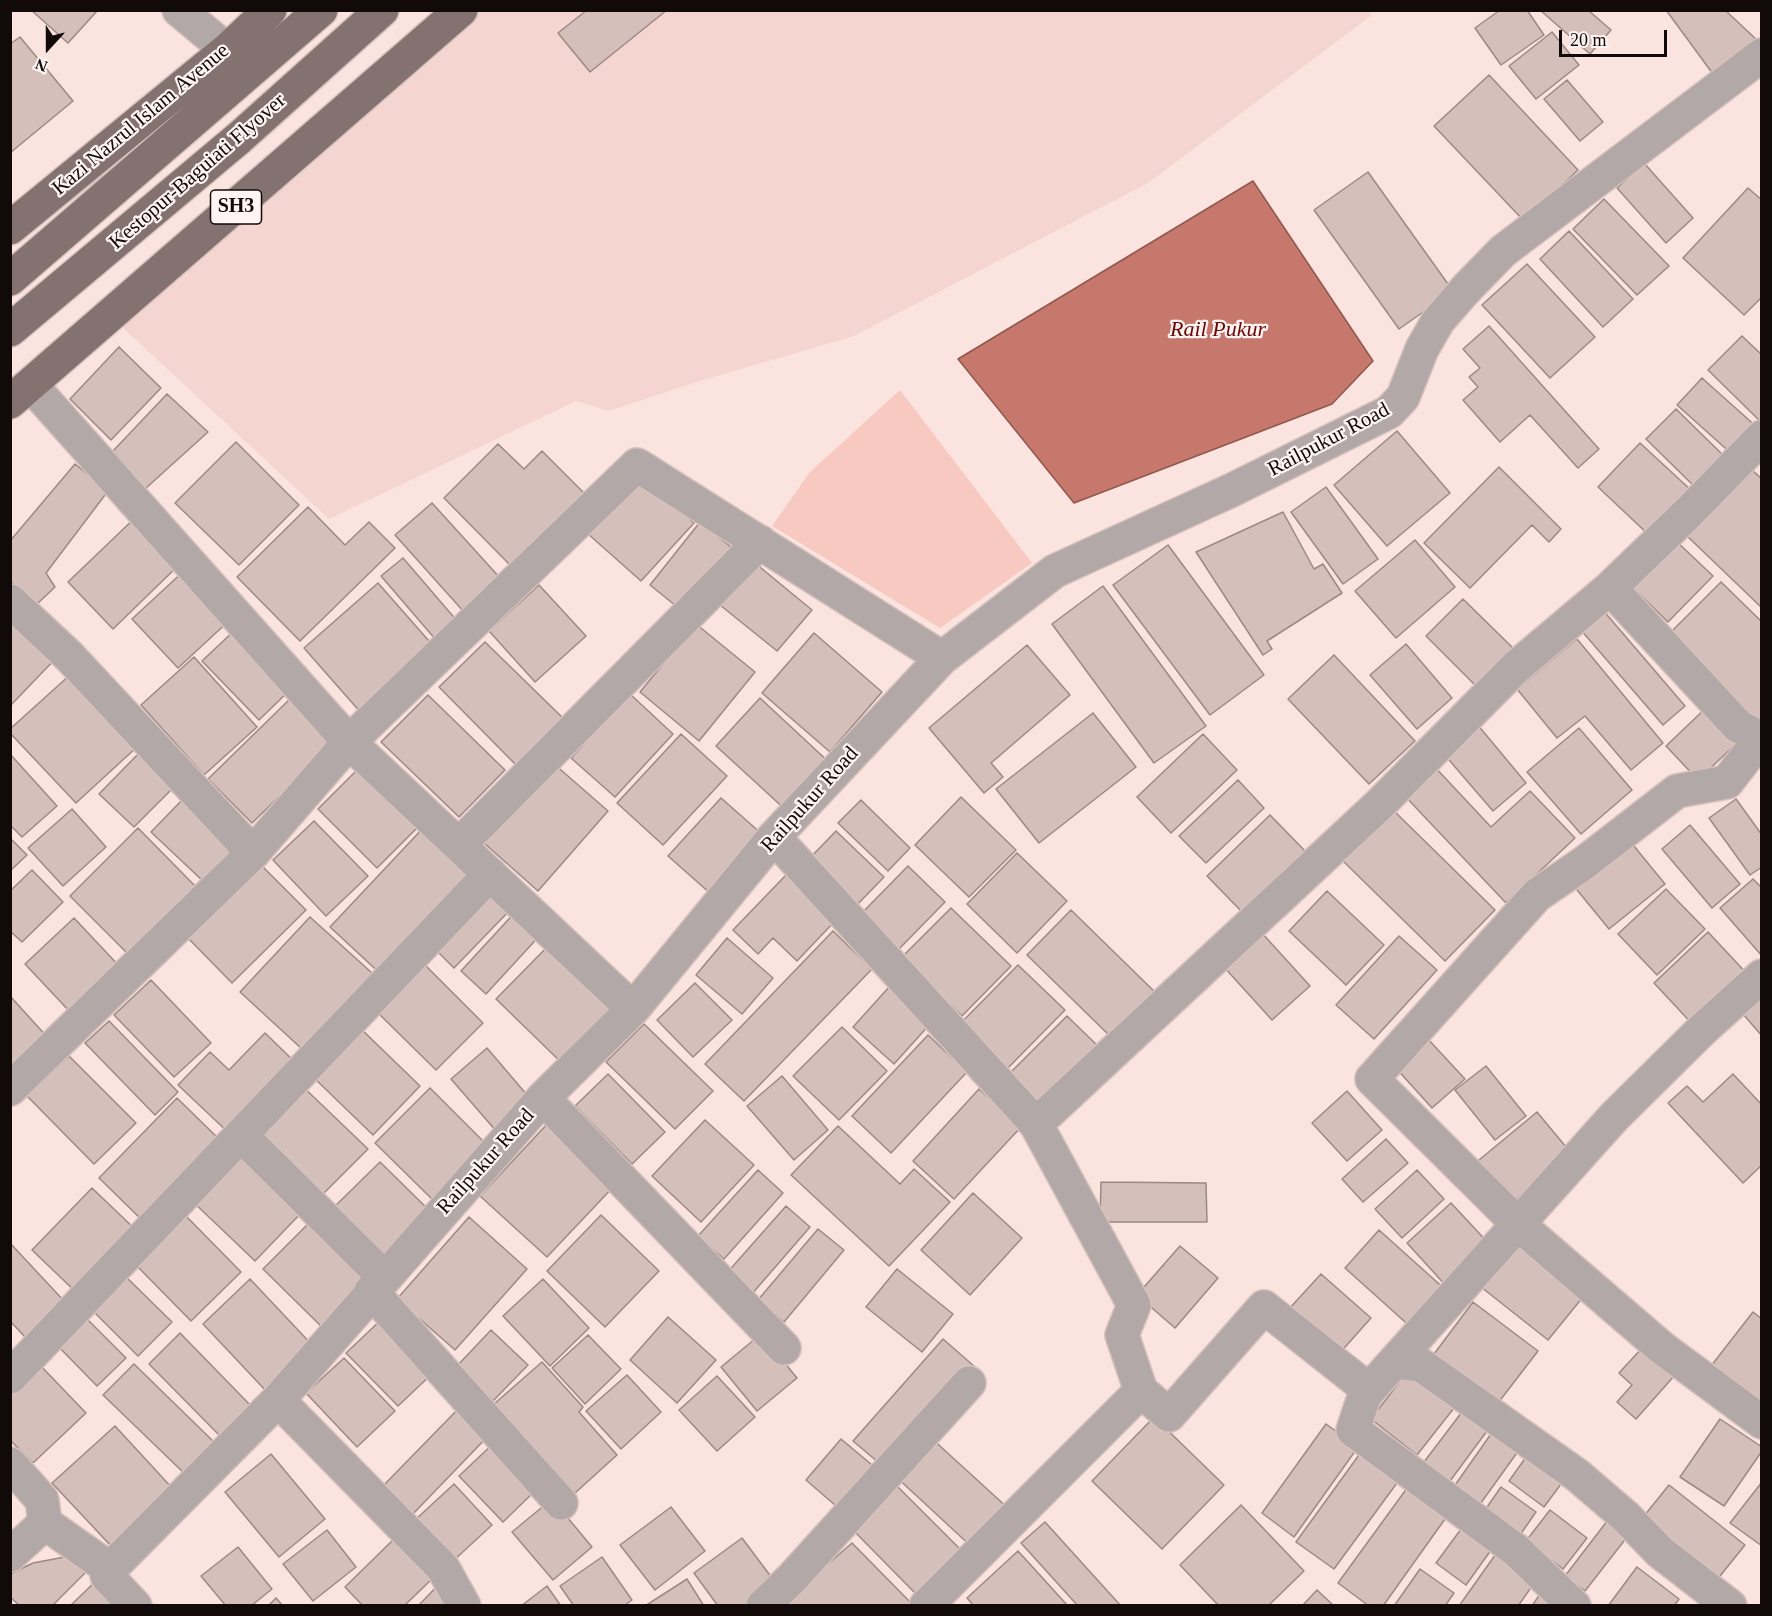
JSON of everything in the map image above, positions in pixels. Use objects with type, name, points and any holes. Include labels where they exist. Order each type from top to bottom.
[{"type":"main road","name":"Kazi Nazrul Islam Avenue","points":[[10,228],[227,50],[270,10]]},
{"type":"main road","name":"Kestopur-Baguiati Flyover","points":[[10,279],[321,10]]},
{"type":"main road","name":"Kestopur-Baguiati Flyover","points":[[10,330],[239,138],[382,10]]},
{"type":"main road","name":"SH3","points":[[21,394],[461,10]]},
{"type":"street","points":[[179,10],[227,50]]},
{"type":"street","name":"Railpukur Road","points":[[110,1569],[278,1400],[543,1098],[633,1009],[774,837],[942,658],[1055,571],[1233,490],[1389,412],[1403,397],[1422,349],[1438,321],[1503,251],[1761,56]]},
{"type":"street","points":[[21,394],[349,742],[633,1009]]},
{"type":"street","points":[[1036,1124],[1378,805],[1515,668],[1610,588],[1690,511],[1761,437]]},
{"type":"street","points":[[10,1089],[253,853],[349,742],[637,465],[942,658]]},
{"type":"street","points":[[459,845],[760,542]]},
{"type":"street","points":[[1610,588],[1738,726],[1761,737],[1727,782],[1677,791],[1584,863],[1537,895],[1372,1079],[1519,1225],[1662,1348],[1761,1422]]},
{"type":"street","points":[[10,601],[69,656],[253,853]]},
{"type":"street","points":[[774,837],[1036,1124],[1134,1305],[1122,1335],[1141,1391],[1169,1415],[1264,1307],[1370,1390]]},
{"type":"street","points":[[10,1377],[490,874]]},
{"type":"street","points":[[1574,1605],[1516,1550],[1353,1430],[1364,1397],[1614,1118],[1703,1029],[1761,976]]},
{"type":"street","points":[[543,1098],[784,1348]]},
{"type":"street","points":[[242,1136],[378,1284],[561,1503]]},
{"type":"street","points":[[1396,1362],[1421,1365],[1577,1475],[1626,1517],[1660,1552],[1730,1605]]},
{"type":"street","points":[[763,1605],[792,1578],[969,1383]]},
{"type":"street","points":[[926,1605],[1141,1391]]},
{"type":"street","points":[[278,1400],[443,1568],[464,1605]]},
{"type":"street","points":[[10,1464],[42,1500],[45,1523],[110,1569],[107,1576],[135,1605]]},
{"type":"street","points":[[10,1555],[45,1523]]},
{"type":"shaded area","points":[[1370,10],[1372,15],[1148,183],[854,336],[700,381],[609,411],[576,401],[329,519],[121,326],[479,11]]},
{"type":"shaded area","points":[[900,390],[1032,563],[940,628],[772,526],[810,472]]},
{"type":"water","name":"Rail Pukur","points":[[1253,181],[1373,361],[1332,404],[1074,503],[958,359]]},
{"type":"building","points":[[31,10],[98,10],[68,43]]},
{"type":"building","points":[[587,10],[667,10],[590,72],[558,33]]},
{"type":"building","points":[[1500,10],[1527,10],[1544,35],[1501,65],[1475,28]]},
{"type":"building","points":[[1540,10],[1588,10],[1611,30],[1590,54]]},
{"type":"building","points":[[1666,10],[1725,10],[1758,41],[1713,74]]},
{"type":"building","points":[[1552,32],[1579,65],[1536,99],[1509,66]]},
{"type":"building","points":[[20,37],[73,101],[10,153],[10,44]]},
{"type":"building","points":[[1489,75],[1578,170],[1524,221],[1434,126]]},
{"type":"building","points":[[1567,80],[1603,122],[1580,141],[1544,99]]},
{"type":"building","points":[[1644,163],[1693,218],[1666,243],[1617,188]]},
{"type":"building","points":[[1368,172],[1453,291],[1399,329],[1314,210]]},
{"type":"building","points":[[1748,188],[1762,200],[1762,297],[1744,315],[1683,258]]},
{"type":"building","points":[[1604,199],[1669,266],[1637,295],[1573,229]]},
{"type":"building","points":[[1569,231],[1633,299],[1603,327],[1540,259]]},
{"type":"building","points":[[1527,264],[1595,337],[1550,378],[1482,305]]},
{"type":"building","points":[[1489,326],[1599,449],[1578,468],[1530,415],[1500,442],[1463,400],[1478,387],[1469,377],[1480,368],[1463,349]]},
{"type":"building","points":[[1742,336],[1762,355],[1762,423],[1708,370]]},
{"type":"building","points":[[119,347],[161,388],[111,440],[70,399]]},
{"type":"building","points":[[1702,378],[1759,429],[1734,456],[1677,405]]},
{"type":"building","points":[[167,394],[208,432],[145,489],[113,451]]},
{"type":"building","points":[[1676,409],[1729,461],[1699,491],[1646,439]]},
{"type":"building","points":[[1397,431],[1450,493],[1387,546],[1334,485]]},
{"type":"building","points":[[236,442],[299,505],[239,565],[175,503]]},
{"type":"building","points":[[1640,443],[1693,492],[1651,537],[1598,487]]},
{"type":"building","points":[[498,444],[524,469],[542,451],[585,494],[511,566],[444,498]]},
{"type":"building","points":[[75,464],[108,491],[46,573],[55,587],[37,604],[10,581],[10,541]]},
{"type":"building","points":[[1499,467],[1561,529],[1549,542],[1532,525],[1470,588],[1424,543]]},
{"type":"building","points":[[1751,469],[1762,479],[1762,608],[1686,535]]},
{"type":"building","points":[[640,474],[694,523],[641,581],[587,533]]},
{"type":"building","points":[[1326,487],[1378,559],[1343,584],[1291,512]]},
{"type":"building","points":[[432,503],[501,579],[464,612],[395,535]]},
{"type":"building","points":[[308,507],[345,545],[369,522],[395,548],[300,641],[237,577]]},
{"type":"building","points":[[1283,512],[1314,569],[1323,564],[1342,593],[1267,641],[1272,649],[1263,655],[1196,552]]},
{"type":"building","points":[[139,514],[184,560],[113,629],[68,582]]},
{"type":"building","points":[[700,522],[731,547],[681,610],[650,585]]},
{"type":"building","points":[[1415,540],[1455,587],[1396,638],[1355,591]]},
{"type":"building","points":[[1675,540],[1713,576],[1668,622],[1630,585]]},
{"type":"building","points":[[1168,545],[1264,675],[1210,715],[1113,585]]},
{"type":"building","points":[[403,558],[458,622],[436,640],[381,576]]},
{"type":"building","points":[[755,563],[812,610],[777,651],[720,605]]},
{"type":"building","points":[[186,569],[232,618],[178,668],[132,619]]},
{"type":"building","points":[[1721,582],[1762,622],[1762,726],[1669,634]]},
{"type":"building","points":[[378,583],[436,649],[362,714],[304,648]]},
{"type":"building","points":[[539,585],[586,636],[535,682],[489,631]]},
{"type":"building","points":[[1103,586],[1206,726],[1154,763],[1052,624]]},
{"type":"building","points":[[1463,599],[1516,651],[1479,689],[1426,636]]},
{"type":"building","points":[[10,608],[59,655],[11,705],[10,705]]},
{"type":"building","points":[[1602,609],[1685,706],[1663,725],[1580,629]]},
{"type":"building","points":[[696,624],[755,672],[699,741],[640,692]]},
{"type":"building","points":[[236,629],[292,688],[259,720],[202,661]]},
{"type":"building","points":[[814,633],[882,692],[830,752],[762,693]]},
{"type":"building","points":[[1577,639],[1663,743],[1631,770],[1585,716],[1557,738],[1517,689]]},
{"type":"building","points":[[485,642],[565,720],[518,767],[439,687]]},
{"type":"building","points":[[1406,644],[1452,698],[1417,729],[1370,675]]},
{"type":"building","points":[[1027,645],[1070,695],[991,763],[1003,777],[984,793],[929,728]]},
{"type":"building","points":[[1334,655],[1415,741],[1369,784],[1288,699]]},
{"type":"building","points":[[194,657],[257,727],[204,775],[141,705]]},
{"type":"building","points":[[71,674],[138,746],[76,803],[10,733],[10,729]]},
{"type":"building","points":[[630,694],[673,734],[615,797],[571,758]]},
{"type":"building","points":[[428,695],[505,770],[459,817],[381,742]]},
{"type":"building","points":[[292,697],[336,741],[252,823],[208,779]]},
{"type":"building","points":[[760,698],[832,765],[788,812],[716,746]]},
{"type":"building","points":[[1708,706],[1740,740],[1698,780],[1666,746]]},
{"type":"building","points":[[1093,713],[1136,767],[1039,843],[996,789]]},
{"type":"building","points":[[1477,724],[1526,783],[1493,811],[1443,753]]},
{"type":"building","points":[[1579,728],[1632,790],[1581,834],[1527,772]]},
{"type":"building","points":[[681,734],[727,776],[663,845],[617,803]]},
{"type":"building","points":[[1203,734],[1237,770],[1171,833],[1137,797]]},
{"type":"building","points":[[142,750],[177,784],[134,827],[99,794]]},
{"type":"building","points":[[10,754],[57,806],[22,837],[10,825]]},
{"type":"building","points":[[553,763],[608,811],[538,891],[484,843]]},
{"type":"building","points":[[1432,764],[1491,827],[1530,791],[1575,838],[1506,903],[1402,793]]},
{"type":"building","points":[[360,767],[419,826],[377,868],[318,809]]},
{"type":"building","points":[[1238,780],[1264,808],[1206,863],[1179,836]]},
{"type":"building","points":[[186,796],[239,846],[204,882],[151,832]]},
{"type":"building","points":[[961,797],[1016,850],[969,897],[915,845]]},
{"type":"building","points":[[721,798],[763,835],[711,894],[668,856]]},
{"type":"building","points":[[1736,799],[1762,835],[1762,867],[1750,875],[1709,818]]},
{"type":"building","points":[[861,800],[910,848],[888,871],[838,823]]},
{"type":"building","points":[[1390,807],[1495,910],[1445,961],[1340,858]]},
{"type":"building","points":[[72,809],[106,847],[63,886],[28,848]]},
{"type":"building","points":[[1270,815],[1309,855],[1245,915],[1207,876]]},
{"type":"building","points":[[314,821],[368,876],[326,916],[273,860]]},
{"type":"building","points":[[1690,825],[1740,884],[1712,908],[1662,849]]},
{"type":"building","points":[[424,827],[479,878],[385,978],[330,927]]},
{"type":"building","points":[[138,828],[200,891],[132,958],[70,896]]},
{"type":"building","points":[[836,831],[884,877],[853,909],[805,863]]},
{"type":"building","points":[[10,838],[27,855],[10,871]]},
{"type":"building","points":[[1629,840],[1665,884],[1609,929],[1573,885]]},
{"type":"building","points":[[1017,853],[1067,901],[1017,953],[967,904]]},
{"type":"building","points":[[259,863],[306,910],[232,983],[186,936]]},
{"type":"building","points":[[908,866],[945,902],[898,950],[861,914]]},
{"type":"building","points":[[32,870],[63,902],[22,942],[10,931],[10,891]]},
{"type":"building","points":[[786,875],[835,921],[797,961],[773,938],[758,954],[733,930]]},
{"type":"building","points":[[1753,879],[1762,888],[1762,956],[1720,908]]},
{"type":"building","points":[[488,885],[512,908],[454,968],[430,944]]},
{"type":"building","points":[[1666,889],[1705,929],[1657,975],[1618,934]]},
{"type":"building","points":[[1327,891],[1384,945],[1346,985],[1289,931]]},
{"type":"building","points":[[951,908],[1011,966],[962,1016],[902,957]]},
{"type":"building","points":[[518,909],[543,932],[486,994],[461,971]]},
{"type":"building","points":[[1071,910],[1158,995],[1114,1040],[1027,955]]},
{"type":"building","points":[[310,917],[372,973],[302,1049],[240,992]]},
{"type":"building","points":[[74,918],[121,968],[72,1014],[25,964]]},
{"type":"building","points":[[833,931],[872,969],[744,1101],[705,1064]]},
{"type":"building","points":[[1261,932],[1310,986],[1272,1020],[1223,966]]},
{"type":"building","points":[[1708,932],[1750,977],[1696,1028],[1654,983]]},
{"type":"building","points":[[1399,936],[1437,970],[1374,1039],[1336,1005]]},
{"type":"building","points":[[727,938],[773,978],[742,1014],[696,975]]},
{"type":"building","points":[[552,942],[621,1009],[565,1066],[496,999]]},
{"type":"building","points":[[422,962],[483,1023],[436,1070],[375,1010]]},
{"type":"building","points":[[1018,965],[1065,1010],[1004,1072],[957,1027]]},
{"type":"building","points":[[151,980],[211,1043],[174,1077],[114,1015]]},
{"type":"building","points":[[695,983],[732,1020],[693,1057],[657,1020]]},
{"type":"building","points":[[890,986],[931,1023],[894,1064],[853,1027]]},
{"type":"building","points":[[10,996],[49,1039],[10,1068]]},
{"type":"building","points":[[1762,999],[1762,1036],[1743,1014]]},
{"type":"building","points":[[1067,1016],[1102,1050],[1041,1111],[1006,1077]]},
{"type":"building","points":[[109,1021],[178,1092],[155,1115],[85,1043]]},
{"type":"building","points":[[644,1024],[713,1091],[675,1129],[606,1062]]},
{"type":"building","points":[[358,1026],[420,1086],[373,1135],[311,1075]]},
{"type":"building","points":[[842,1027],[887,1071],[839,1120],[793,1076]]},
{"type":"building","points":[[265,1033],[299,1066],[232,1136],[178,1085],[210,1052],[229,1070]]},
{"type":"building","points":[[928,1035],[967,1072],[891,1153],[852,1116]]},
{"type":"building","points":[[1426,1037],[1465,1079],[1432,1108],[1394,1066]]},
{"type":"building","points":[[487,1048],[533,1102],[497,1132],[451,1079]]},
{"type":"building","points":[[69,1056],[136,1123],[94,1164],[27,1096]]},
{"type":"building","points":[[1486,1066],[1526,1116],[1495,1140],[1455,1090]]},
{"type":"building","points":[[608,1074],[665,1132],[632,1164],[575,1106]]},
{"type":"building","points":[[1733,1074],[1762,1105],[1762,1165],[1743,1183],[1668,1103],[1687,1086],[1703,1102]]},
{"type":"building","points":[[782,1076],[828,1130],[794,1160],[747,1106]]},
{"type":"building","points":[[299,1083],[368,1149],[321,1196],[253,1131]]},
{"type":"building","points":[[430,1088],[491,1149],[437,1204],[375,1143]]},
{"type":"building","points":[[979,1089],[1021,1127],[954,1199],[913,1161]]},
{"type":"building","points":[[1347,1091],[1382,1130],[1347,1161],[1312,1123]]},
{"type":"building","points":[[177,1098],[223,1143],[145,1223],[99,1178]]},
{"type":"building","points":[[1537,1112],[1571,1153],[1508,1206],[1473,1165]]},
{"type":"building","points":[[705,1120],[754,1165],[701,1222],[652,1176]]},
{"type":"building","points":[[549,1122],[616,1184],[547,1257],[480,1196]]},
{"type":"building","points":[[838,1126],[900,1184],[914,1169],[950,1202],[889,1266],[791,1175]]},
{"type":"building","points":[[1386,1139],[1408,1163],[1363,1202],[1342,1179]]},
{"type":"building","points":[[239,1148],[304,1210],[255,1261],[190,1199]]},
{"type":"building","points":[[380,1162],[434,1215],[381,1266],[328,1213]]},
{"type":"building","points":[[758,1170],[783,1193],[724,1259],[698,1236]]},
{"type":"building","points":[[1417,1170],[1444,1199],[1402,1238],[1375,1209]]},
{"type":"building","points":[[1101,1182],[1206,1183],[1207,1222],[1100,1222]]},
{"type":"building","points":[[92,1188],[139,1233],[79,1295],[32,1250]]},
{"type":"building","points":[[973,1193],[1022,1238],[970,1295],[921,1250]]},
{"type":"building","points":[[1451,1203],[1492,1247],[1448,1288],[1407,1243]]},
{"type":"building","points":[[786,1206],[810,1227],[751,1295],[726,1274]]},
{"type":"building","points":[[185,1215],[241,1272],[191,1321],[135,1264]]},
{"type":"building","points":[[601,1215],[659,1271],[605,1327],[547,1271]]},
{"type":"building","points":[[469,1217],[527,1269],[455,1350],[397,1299]]},
{"type":"building","points":[[310,1222],[372,1283],[325,1330],[263,1269]]},
{"type":"building","points":[[818,1229],[844,1250],[784,1322],[758,1300]]},
{"type":"building","points":[[1379,1230],[1448,1292],[1414,1330],[1345,1268]]},
{"type":"building","points":[[1520,1238],[1587,1292],[1548,1340],[1481,1287]]},
{"type":"building","points":[[10,1243],[65,1302],[26,1338],[10,1321]]},
{"type":"building","points":[[1180,1246],[1218,1278],[1175,1328],[1137,1295]]},
{"type":"building","points":[[897,1269],[953,1314],[922,1352],[866,1307]]},
{"type":"building","points":[[121,1272],[172,1322],[138,1356],[88,1306]]},
{"type":"building","points":[[1321,1274],[1371,1318],[1338,1355],[1288,1310]]},
{"type":"building","points":[[250,1279],[314,1347],[267,1392],[203,1324]]},
{"type":"building","points":[[543,1279],[589,1328],[550,1366],[503,1316]]},
{"type":"building","points":[[1473,1302],[1538,1351],[1498,1403],[1434,1354]]},
{"type":"building","points":[[79,1311],[126,1358],[97,1386],[51,1339]]},
{"type":"building","points":[[1753,1312],[1762,1319],[1762,1405],[1711,1366]]},
{"type":"building","points":[[668,1317],[716,1360],[677,1403],[630,1360]]},
{"type":"building","points":[[383,1318],[435,1371],[398,1406],[346,1353]]},
{"type":"building","points":[[491,1330],[528,1365],[493,1401],[457,1366]]},
{"type":"building","points":[[180,1333],[253,1408],[222,1438],[149,1364]]},
{"type":"building","points":[[761,1334],[797,1378],[757,1411],[721,1367]]},
{"type":"building","points":[[588,1335],[621,1369],[585,1404],[552,1368]]},
{"type":"building","points":[[943,1339],[975,1367],[885,1468],[853,1441]]},
{"type":"building","points":[[1643,1347],[1675,1375],[1636,1419],[1617,1402],[1632,1385],[1619,1373]]},
{"type":"building","points":[[344,1358],[395,1411],[357,1447],[306,1393]]},
{"type":"building","points":[[37,1362],[86,1413],[33,1463],[10,1440],[10,1387]]},
{"type":"building","points":[[542,1362],[583,1407],[579,1412],[617,1455],[575,1493],[494,1404]]},
{"type":"building","points":[[134,1364],[217,1445],[186,1475],[103,1395]]},
{"type":"building","points":[[1407,1372],[1454,1408],[1417,1455],[1371,1419]]},
{"type":"building","points":[[627,1375],[661,1412],[621,1449],[586,1411]]},
{"type":"building","points":[[717,1376],[755,1417],[717,1451],[679,1410]]},
{"type":"building","points":[[462,1405],[491,1433],[410,1517],[380,1489]]},
{"type":"building","points":[[1465,1408],[1490,1427],[1450,1481],[1424,1462]]},
{"type":"building","points":[[1154,1417],[1224,1485],[1162,1549],[1092,1481]]},
{"type":"building","points":[[1720,1419],[1762,1447],[1762,1451],[1724,1506],[1680,1477]]},
{"type":"building","points":[[1326,1424],[1358,1447],[1294,1537],[1262,1513]]},
{"type":"building","points":[[1498,1424],[1524,1443],[1478,1507],[1453,1488]]},
{"type":"building","points":[[115,1426],[173,1489],[111,1546],[52,1483]]},
{"type":"building","points":[[929,1436],[1010,1510],[974,1549],[893,1474]]},
{"type":"building","points":[[841,1439],[878,1470],[843,1512],[806,1480]]},
{"type":"building","points":[[497,1440],[540,1486],[503,1522],[459,1476]]},
{"type":"building","points":[[1364,1448],[1402,1476],[1334,1569],[1296,1542]]},
{"type":"building","points":[[1531,1450],[1567,1476],[1544,1507],[1509,1481]]},
{"type":"building","points":[[271,1454],[325,1519],[279,1557],[225,1492]]},
{"type":"building","points":[[892,1481],[960,1549],[916,1594],[848,1525]]},
{"type":"building","points":[[1762,1482],[1762,1546],[1730,1523]]},
{"type":"building","points":[[454,1484],[492,1525],[452,1562],[414,1521]]},
{"type":"building","points":[[1410,1484],[1450,1512],[1383,1606],[1369,1606],[1338,1583]]},
{"type":"building","points":[[1669,1485],[1745,1545],[1716,1581],[1640,1521]]},
{"type":"building","points":[[1501,1487],[1536,1512],[1520,1535],[1485,1510]]},
{"type":"building","points":[[552,1499],[592,1547],[553,1580],[512,1532]]},
{"type":"building","points":[[1241,1505],[1304,1571],[1268,1606],[1219,1606],[1180,1565]]},
{"type":"building","points":[[671,1507],[705,1551],[655,1590],[620,1545]]},
{"type":"building","points":[[1550,1510],[1587,1538],[1563,1569],[1526,1541]]},
{"type":"building","points":[[1611,1516],[1631,1532],[1585,1591],[1565,1576]]},
{"type":"building","points":[[1045,1522],[1121,1606],[1078,1606],[1021,1543]]},
{"type":"building","points":[[1464,1525],[1494,1546],[1466,1585],[1436,1563]]},
{"type":"building","points":[[327,1530],[356,1567],[313,1601],[283,1564]]},
{"type":"building","points":[[742,1538],[778,1586],[750,1606],[718,1606],[694,1573]]},
{"type":"building","points":[[394,1539],[433,1578],[404,1606],[363,1606],[345,1587]]},
{"type":"building","points":[[852,1543],[914,1606],[790,1606],[785,1601]]},
{"type":"building","points":[[238,1547],[272,1589],[251,1606],[226,1606],[201,1576]]},
{"type":"building","points":[[1018,1551],[1068,1606],[974,1606],[967,1598]]},
{"type":"building","points":[[1498,1551],[1537,1579],[1518,1606],[1459,1606]]},
{"type":"building","points":[[70,1556],[88,1570],[52,1606],[20,1606],[10,1597],[10,1574],[33,1563]]},
{"type":"building","points":[[602,1557],[632,1600],[624,1606],[574,1606],[560,1586]]},
{"type":"building","points":[[1637,1567],[1679,1599],[1674,1606],[1608,1606]]},
{"type":"building","points":[[1420,1569],[1454,1593],[1445,1606],[1394,1606]]},
{"type":"building","points":[[687,1579],[704,1606],[645,1606]]},
{"type":"building","points":[[97,1580],[122,1606],[70,1606]]},
{"type":"building","points":[[443,1580],[453,1606],[418,1606]]},
{"type":"building","points":[[547,1586],[561,1606],[521,1606]]},
{"type":"building","points":[[1317,1590],[1334,1606],[1302,1606]]},
{"type":"building","points":[[1542,1591],[1564,1606],[1532,1606]]},
{"type":"building","points":[[276,1598],[283,1606],[268,1606]]}]
